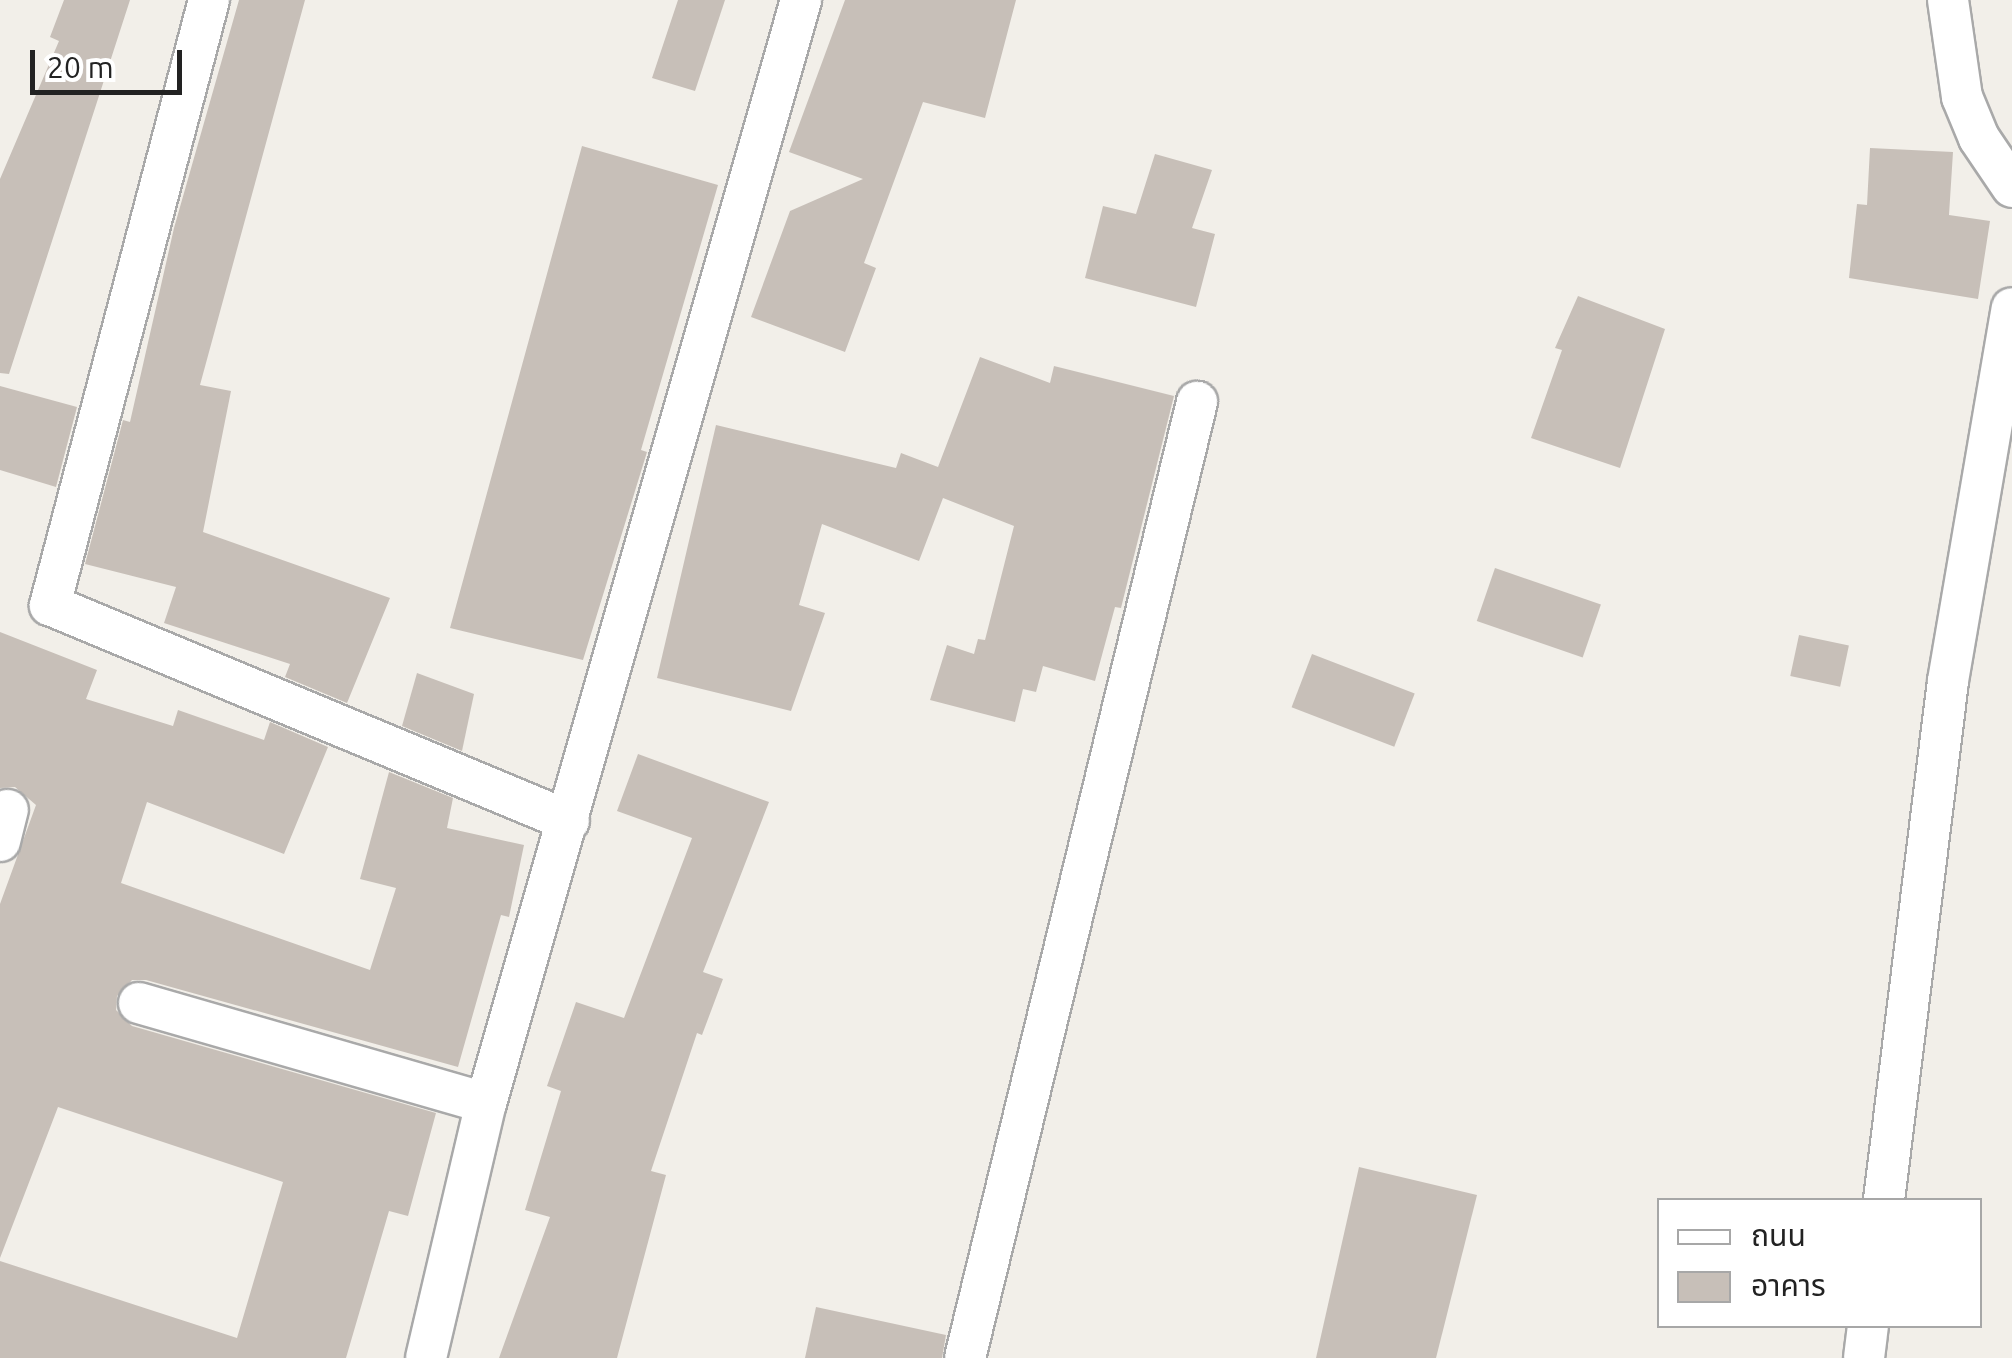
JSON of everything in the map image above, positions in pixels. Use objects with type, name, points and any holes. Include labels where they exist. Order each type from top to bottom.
[{"type":"street","points":[[209,0],[50,605],[569,822]]},
{"type":"street","points":[[426,1358],[486,1103],[801,0]]},
{"type":"street","points":[[1948,0],[1962,98],[2012,187]]},
{"type":"street","points":[[1884,1198],[1948,681],[2012,308]]},
{"type":"street","points":[[965,1358],[1197,402]]},
{"type":"street","points":[[139,1003],[486,1103]]},
{"type":"street","points":[[1864,1358],[1868,1328]]},
{"type":"building","points":[[64,0],[130,0],[9,374],[0,373],[0,179],[59,41],[50,37]]},
{"type":"building","points":[[239,0],[305,0],[200,385],[231,391],[203,532],[390,598],[347,703],[285,677],[290,664],[164,623],[176,587],[85,564],[123,420],[130,422],[174,228]]},
{"type":"building","points":[[678,0],[725,0],[695,91],[652,78]]},
{"type":"building","points":[[845,0],[1016,0],[985,118],[923,102],[864,263],[876,268],[845,352],[751,317],[790,211],[863,179],[789,152]]},
{"type":"building","points":[[582,146],[718,185],[641,450],[647,452],[583,660],[450,628]]},
{"type":"building","points":[[1870,148],[1953,152],[1949,215],[1990,221],[1978,299],[1849,278],[1857,204],[1867,205]]},
{"type":"building","points":[[1155,154],[1212,170],[1192,228],[1215,234],[1196,307],[1085,278],[1103,206],[1136,214]]},
{"type":"building","points":[[1578,296],[1665,329],[1620,468],[1531,438],[1562,350],[1555,348]]},
{"type":"building","points":[[980,357],[1050,383],[1054,366],[1174,396],[1121,608],[1115,607],[1095,681],[1043,666],[1036,692],[1023,689],[1015,722],[930,700],[947,645],[974,654],[978,639],[985,640],[1014,526],[943,498],[919,561],[822,524],[799,605],[825,613],[791,711],[657,678],[716,425],[896,468],[901,453],[938,467]]},
{"type":"building","points":[[0,386],[77,407],[56,487],[0,470]]},
{"type":"building","points":[[1495,568],[1601,604],[1583,657],[1477,621]]},
{"type":"building","points":[[0,632],[97,670],[86,699],[173,726],[178,710],[264,740],[270,722],[328,747],[284,854],[147,802],[121,883],[370,970],[396,888],[360,879],[389,772],[453,798],[447,828],[524,845],[509,917],[501,915],[458,1067],[146,980],[132,980],[117,996],[116,1010],[132,1026],[436,1113],[408,1216],[389,1211],[346,1358],[0,1358],[0,1261],[237,1338],[283,1182],[58,1107],[0,1258],[0,904],[36,805],[15,787],[0,788]]},
{"type":"building","points":[[1799,635],[1849,646],[1840,687],[1790,676]]},
{"type":"building","points":[[1312,654],[1415,693],[1394,747],[1292,707]]},
{"type":"building","points":[[417,673],[474,694],[462,751],[402,726]]},
{"type":"building","points":[[638,754],[769,802],[703,972],[723,979],[702,1035],[697,1033],[651,1171],[666,1175],[617,1358],[499,1358],[550,1217],[525,1210],[561,1091],[547,1086],[576,1002],[624,1018],[692,838],[617,811]]},
{"type":"building","points":[[1359,1167],[1477,1195],[1436,1358],[1316,1358]]},
{"type":"building","points":[[816,1307],[946,1335],[942,1358],[805,1358]]}]
